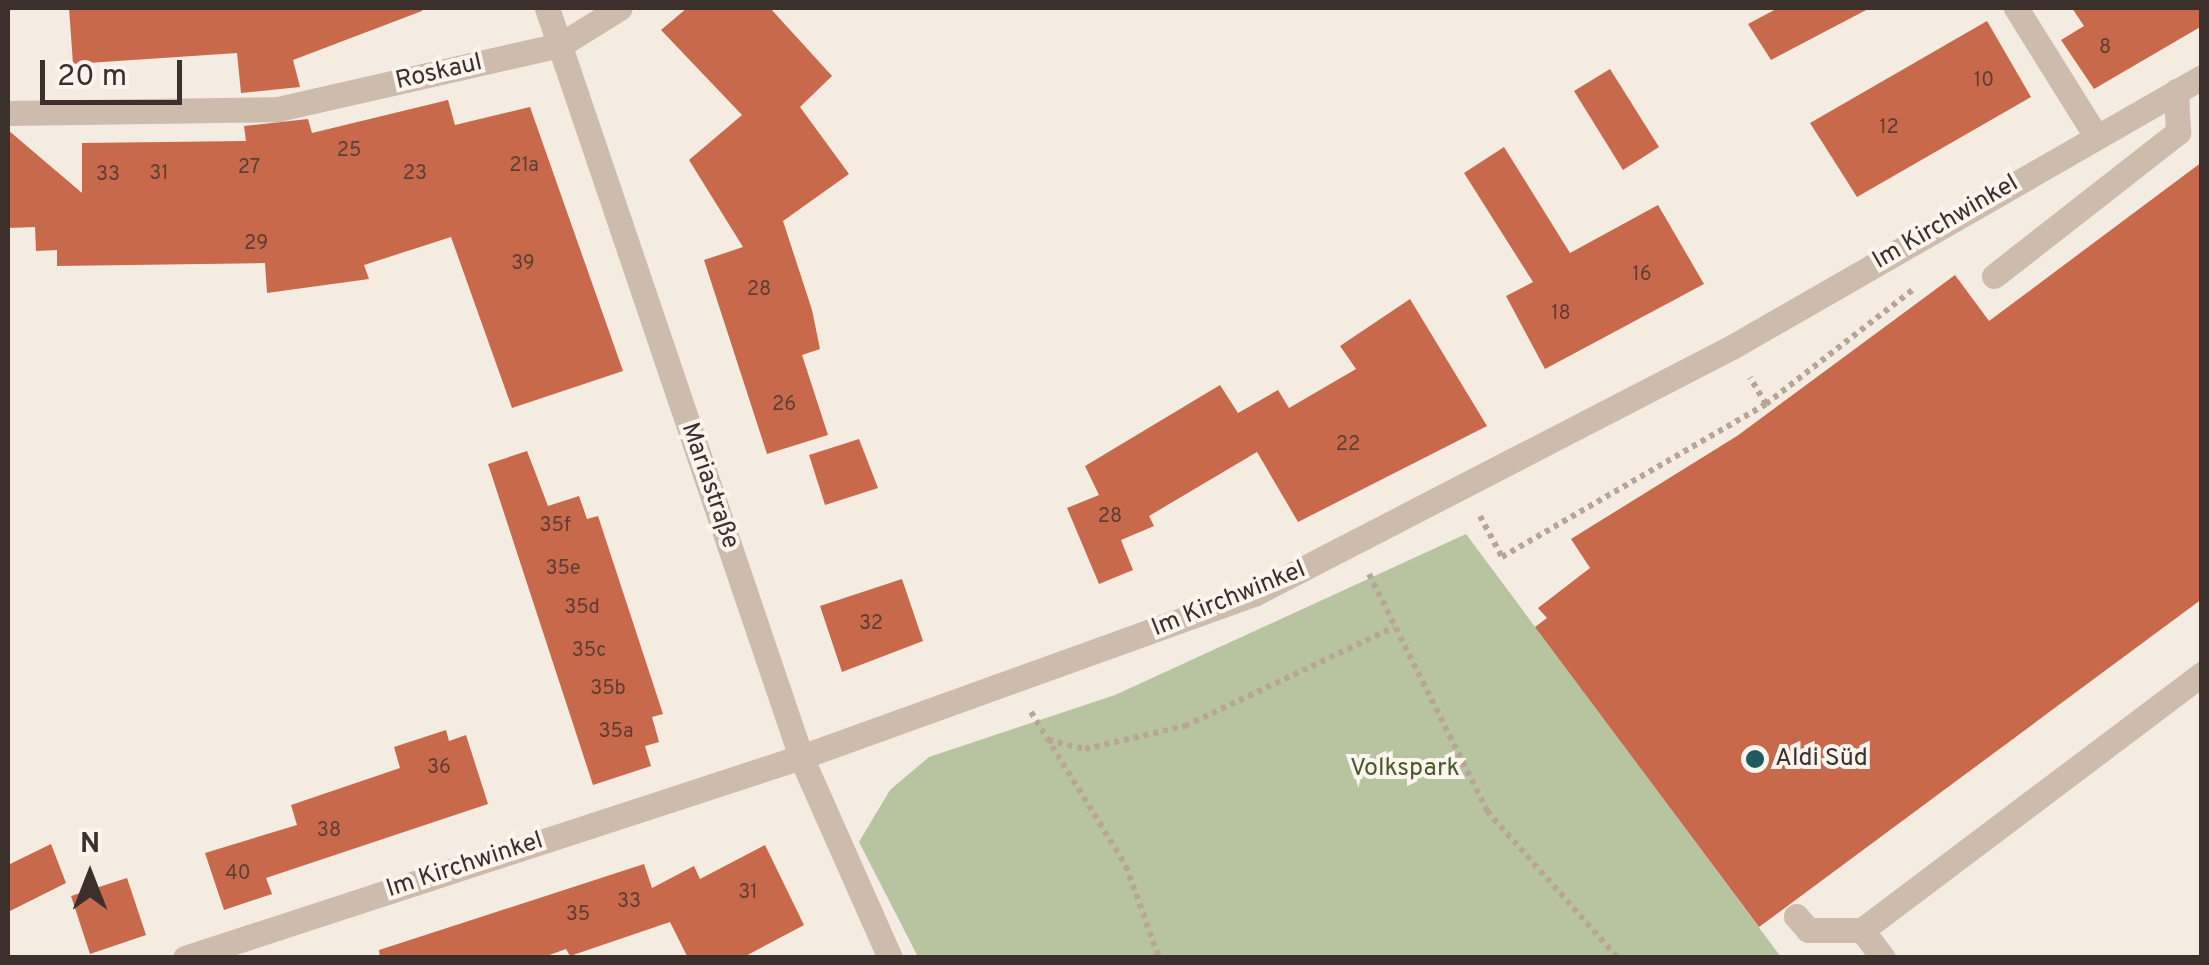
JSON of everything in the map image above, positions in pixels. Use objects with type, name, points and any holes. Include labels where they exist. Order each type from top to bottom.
[{"type":"street","name":"Mariastraße","points":[[547,8],[801,757],[890,958]]},
{"type":"street","name":"Roskaul","points":[[8,113],[278,110],[560,45],[620,8]]},
{"type":"street","points":[[2016,8],[2096,136]]},
{"type":"street","name":"Im Kirchwinkel","points":[[185,958],[801,757],[1015,682],[1356,546],[1732,347],[2202,78]]},
{"type":"street","points":[[1994,276],[2178,132],[2176,91]]},
{"type":"street","points":[[1796,916],[1808,930],[1862,930],[2202,674]]},
{"type":"street","points":[[1862,930],[1883,958]]},
{"type":"path","points":[[1464,489],[1502,557],[1766,404],[1922,283]]},
{"type":"path","points":[[1732,347],[1766,404]]},
{"type":"path","points":[[1356,546],[1487,811],[1618,958]]},
{"type":"path","points":[[1048,740],[1085,749],[1185,726],[1394,627]]},
{"type":"path","points":[[1015,682],[1126,866],[1158,958]]},
{"type":"green space","name":"Volkspark","points":[[1466,534],[1781,957],[918,957],[859,842],[890,790],[929,757],[1115,695]]},
{"type":"building","points":[[69,8],[422,11],[293,60],[300,87],[241,93],[237,53],[73,64]]},
{"type":"building","points":[[687,8],[770,8],[832,76],[800,107],[849,174],[783,221],[812,310],[820,349],[802,355],[828,435],[767,454],[704,260],[743,247],[689,160],[742,115],[661,30]]},
{"type":"building","points":[[1778,8],[1870,8],[1771,60],[1748,24]]},
{"type":"building","points":[[2072,8],[2202,8],[2202,26],[2094,89],[2061,40],[2084,26]]},
{"type":"building","points":[[1987,21],[2031,97],[1857,197],[1810,123]]},
{"type":"building","points":[[1610,69],[1659,147],[1623,170],[1574,91]]},
{"type":"building","points":[[448,100],[455,125],[530,107],[623,371],[512,408],[451,237],[364,265],[369,279],[267,293],[265,263],[57,266],[57,250],[36,251],[35,227],[8,228],[8,130],[82,193],[82,143],[246,141],[244,126],[308,119],[312,133]]},
{"type":"building","points":[[1504,147],[1570,253],[1658,205],[1704,284],[1545,369],[1506,296],[1533,282],[1464,173]]},
{"type":"building","points":[[2202,162],[2202,599],[1759,927],[1535,627],[1547,618],[1538,608],[1590,568],[1571,539],[1737,436],[1955,275],[1989,321]]},
{"type":"building","points":[[1410,299],[1487,426],[1298,522],[1257,452],[1149,516],[1154,526],[1121,540],[1133,570],[1099,584],[1067,508],[1099,495],[1085,466],[1220,385],[1238,413],[1278,390],[1289,408],[1356,369],[1340,346]]},
{"type":"building","points":[[859,439],[878,488],[825,505],[809,455]]},
{"type":"building","points":[[527,451],[548,506],[579,496],[587,519],[598,516],[663,714],[652,717],[659,742],[645,746],[651,766],[593,785],[488,464]]},
{"type":"building","points":[[902,579],[923,641],[842,672],[820,606]]},
{"type":"building","points":[[446,730],[449,741],[466,735],[488,804],[266,878],[272,894],[224,910],[205,853],[297,825],[291,805],[400,768],[394,747]]},
{"type":"building","points":[[51,844],[66,883],[8,912],[8,865]]},
{"type":"building","points":[[765,845],[804,925],[742,958],[688,958],[670,922],[570,956],[566,949],[541,958],[380,958],[379,950],[644,864],[652,888],[694,866],[700,879]]},
{"type":"building","points":[[127,878],[146,935],[90,954],[71,896]]},
{"type":"place","name":"Aldi Süd","points":[[1755,759]]}]
